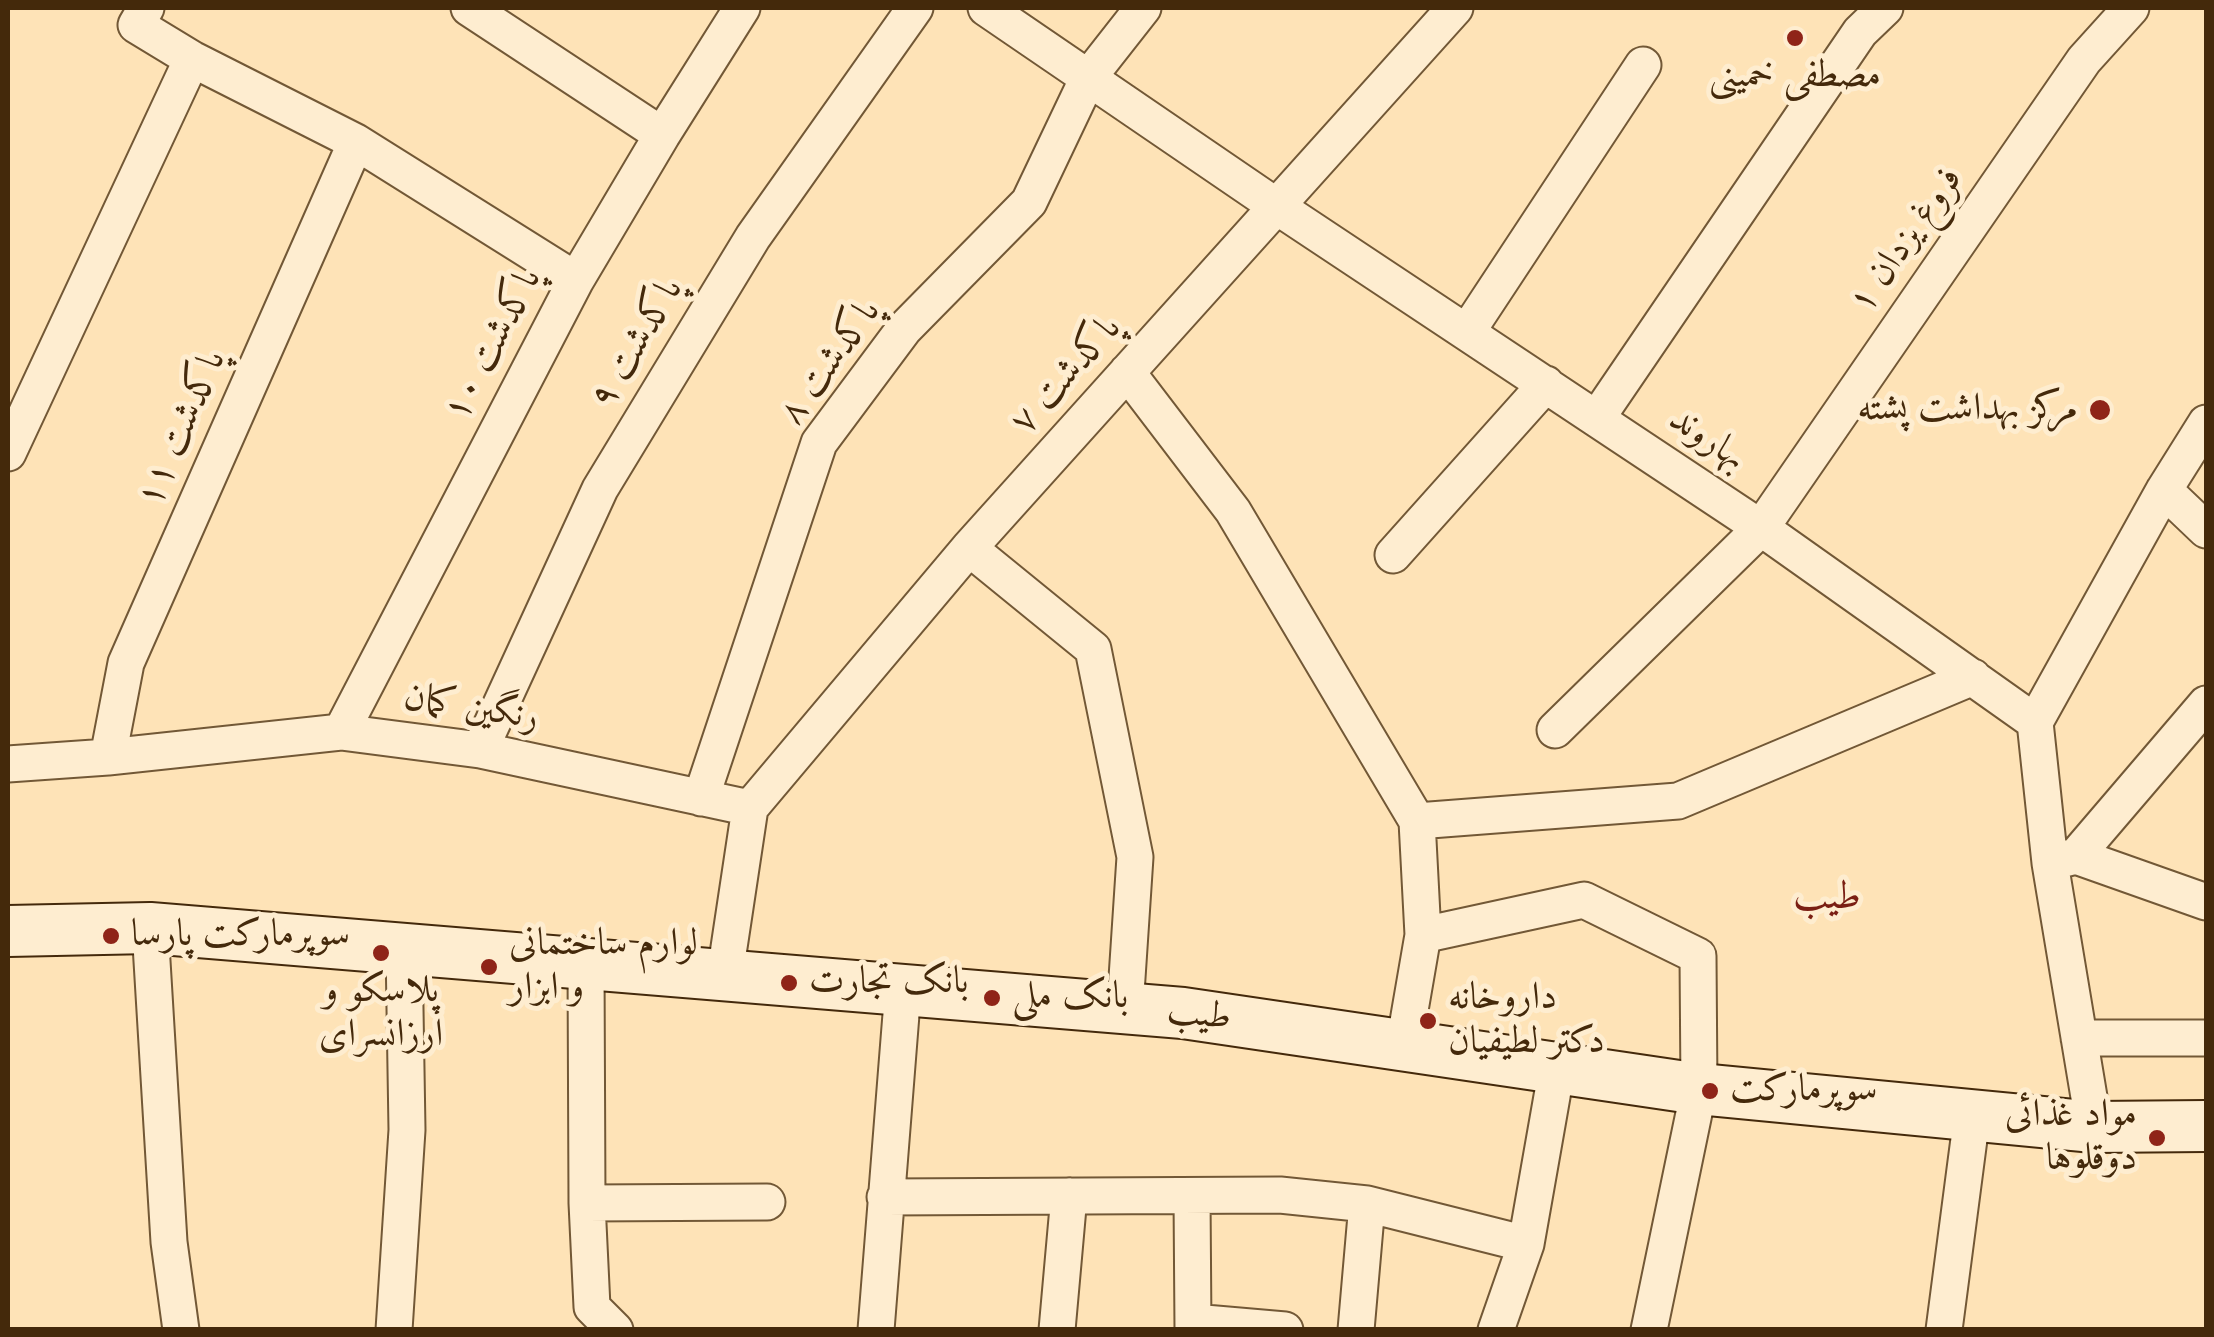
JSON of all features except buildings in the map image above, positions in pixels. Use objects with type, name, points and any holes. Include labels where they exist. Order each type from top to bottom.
[{"type":"main road","name":"طیب","points":[[8,932],[150,928],[1183,1013],[1698,1088],[2094,1127],[2206,1126]]},
{"type":"street","points":[[146,8],[136,25],[192,59],[356,142],[576,280]]},
{"type":"street","points":[[468,8],[662,135]]},
{"type":"street","name":"پاکدشت ۱۰","points":[[342,732],[576,280],[742,8]]},
{"type":"street","name":"پاکدشت ۹","points":[[480,750],[600,489],[752,237],[915,8]]},
{"type":"street","name":"بهاروند","points":[[986,8],[1761,528],[2036,722]]},
{"type":"street","name":"پاکدشت ۸","points":[[701,798],[819,443],[904,329],[1028,202],[1088,78],[1144,8]]},
{"type":"street","name":"پاکدشت ۷","points":[[750,808],[969,548],[1455,8]]},
{"type":"street","points":[[1597,418],[1860,32],[1885,8]]},
{"type":"street","name":"فروغ یزدان ۱","points":[[1555,730],[1761,528],[2084,60],[2131,8]]},
{"type":"street","points":[[8,453],[192,59]]},
{"type":"street","points":[[1467,332],[1643,65]]},
{"type":"street","name":"پاکدشت ۱۱","points":[[108,757],[126,663],[356,142]]},
{"type":"street","points":[[1127,372],[1232,512],[1416,822],[1423,935],[1404,1045]]},
{"type":"street","points":[[1393,555],[1546,384]]},
{"type":"street","points":[[2094,1127],[2079,1038],[2063,859],[2036,722],[2164,490],[2206,423]]},
{"type":"street","points":[[2164,490],[2206,530]]},
{"type":"street","points":[[969,548],[1092,648],[1135,857],[1125,1008]]},
{"type":"street","points":[[1416,822],[1678,801],[1973,677]]},
{"type":"street","points":[[2063,859],[2206,704]]},
{"type":"street","name":"رنگین کمان","points":[[8,764],[342,732],[480,750],[750,808]]},
{"type":"street","points":[[726,974],[750,808]]},
{"type":"street","points":[[2063,859],[2206,902]]},
{"type":"street","points":[[1423,935],[1584,900],[1698,956],[1698,1088],[1648,1330]]},
{"type":"street","points":[[150,928],[169,1242],[181,1330]]},
{"type":"street","points":[[394,1330],[408,1130],[404,948]]},
{"type":"street","points":[[586,963],[587,1203],[592,1307],[615,1330]]},
{"type":"street","points":[[876,1330],[903,989]]},
{"type":"street","points":[[2079,1038],[2206,1038]]},
{"type":"street","points":[[1496,1330],[1526,1244],[1557,1068]]},
{"type":"street","points":[[1944,1330],[1972,1116]]},
{"type":"street","points":[[885,1198],[1280,1195],[1367,1204],[1526,1244]]},
{"type":"street","points":[[1058,1330],[1069,1196]]},
{"type":"street","points":[[1192,1196],[1193,1326],[1285,1330]]},
{"type":"street","points":[[587,1203],[767,1202]]},
{"type":"street","points":[[1356,1330],[1367,1204]]},
{"type":"place","name":"مصطفی خمینی","points":[[1795,38]]},
{"type":"place","name":"مرکز بهداشت پشته","points":[[2100,410]]},
{"type":"place","name":"سوپرمارکت پارسا","points":[[111,936]]},
{"type":"place","name":"پلاسکو و ارزانسرای","points":[[381,953]]},
{"type":"place","name":"لوارم ساختمانی و ابزار","points":[[489,967]]},
{"type":"place","name":"بانک تجارت","points":[[789,983]]},
{"type":"place","name":"بانک ملی","points":[[992,998]]},
{"type":"place","name":"داروخانه دکتر لطیفیان","points":[[1428,1021]]},
{"type":"place","name":"سوپرمارکت","points":[[1710,1091]]},
{"type":"place","name":"مواد غذائی دوقلوها","points":[[2157,1138]]},
{"type":"district","name":"طیب","points":[[1827,899]]}]
